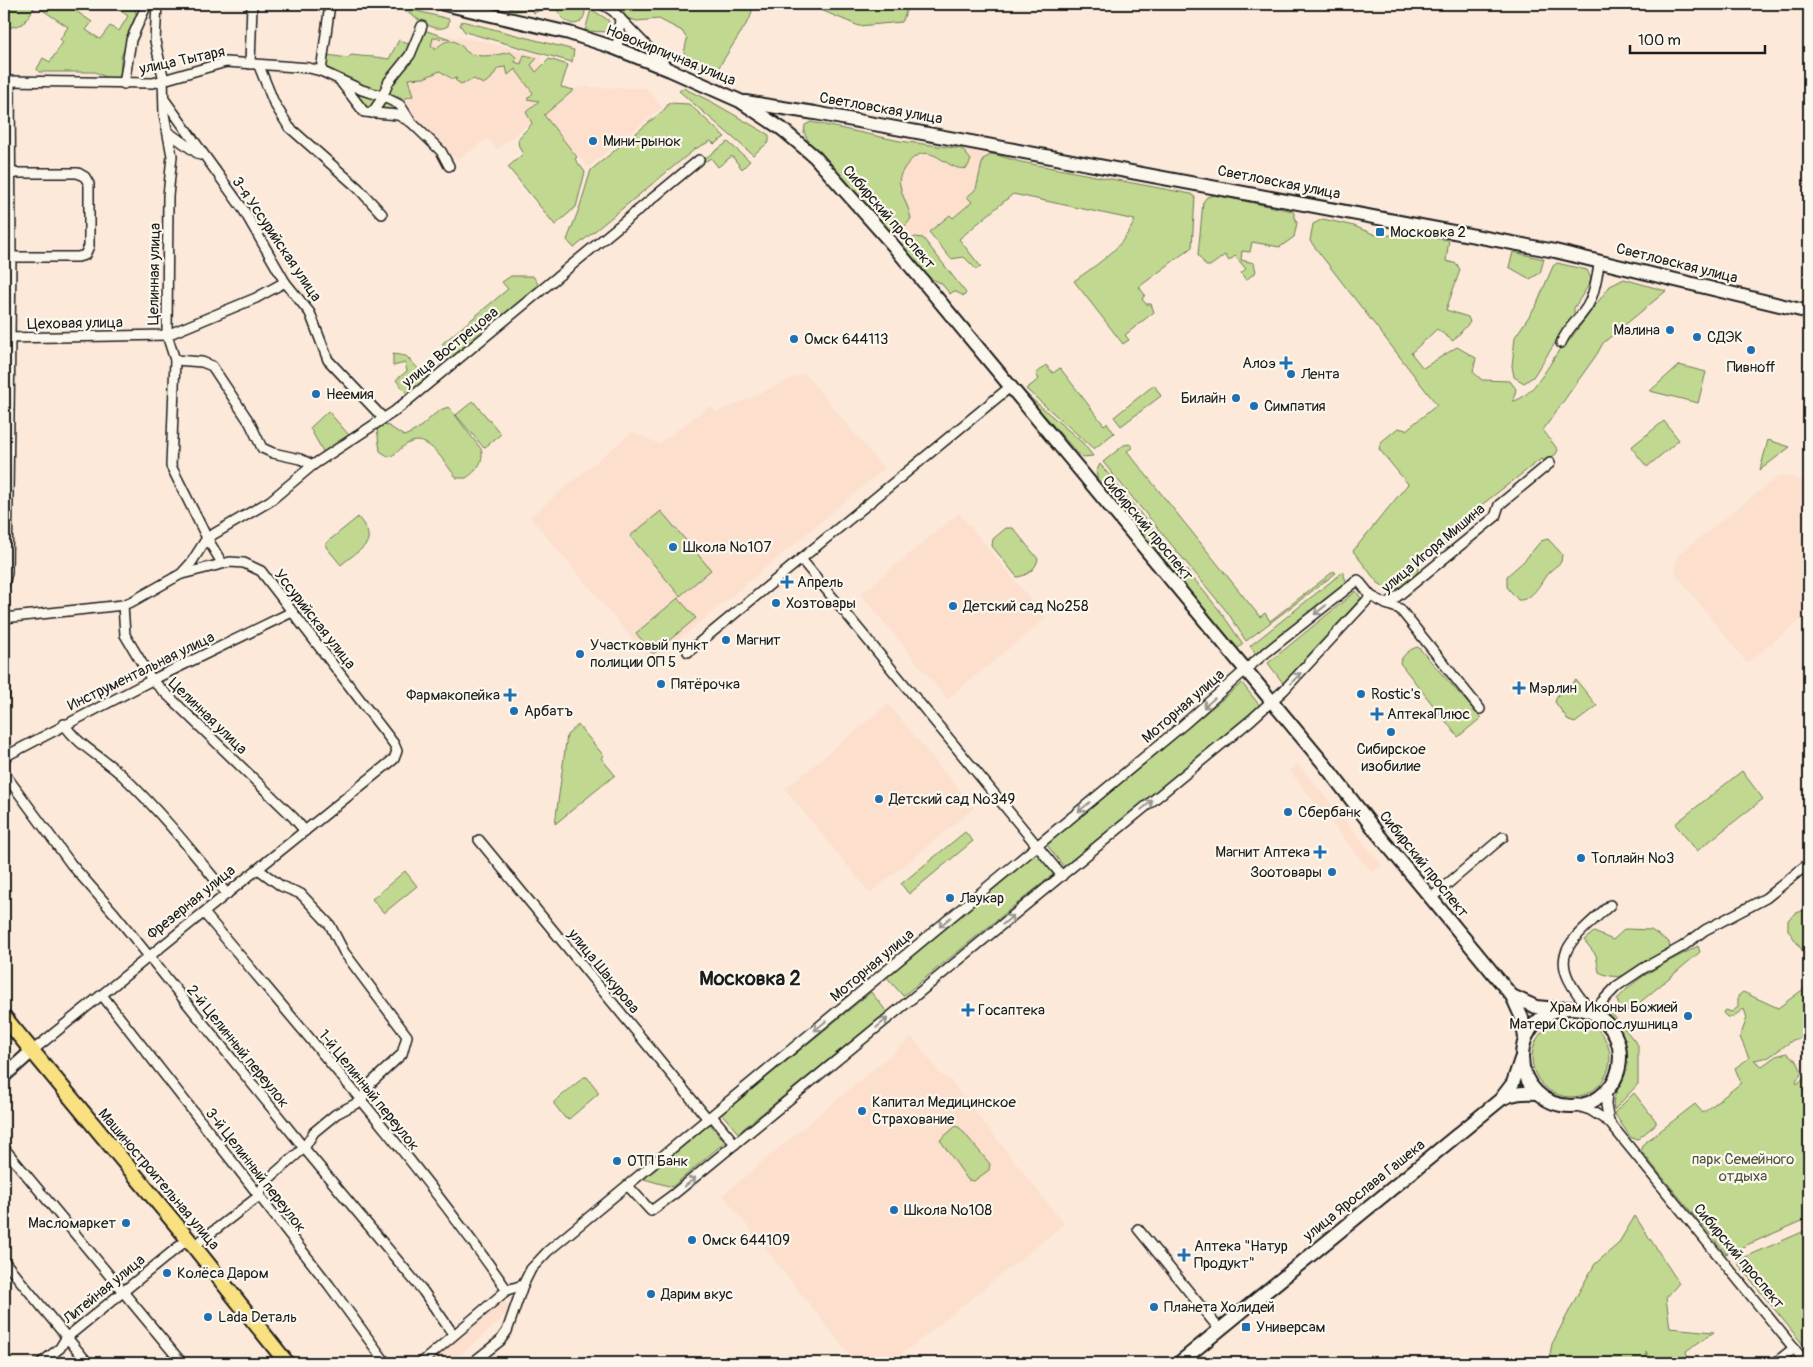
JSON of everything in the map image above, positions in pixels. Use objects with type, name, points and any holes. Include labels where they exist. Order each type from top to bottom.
[{"type":"main road","name":"Новокирпичная улица","points":[[444,4],[559,30],[617,49],[740,101]]},
{"type":"main road","name":"Светловская улица","points":[[740,101],[815,112],[1308,203],[1600,261],[1809,312]]},
{"type":"main road","name":"Сибирский проспект","points":[[740,101],[782,129],[815,157],[838,182],[1271,702],[1512,996]]},
{"type":"main road","points":[[1512,996],[1530,1005],[1557,1009],[1578,1008],[1592,1012],[1609,1026],[1619,1046],[1620,1060],[1616,1076],[1607,1090],[1592,1101],[1578,1106]]},
{"type":"main road","points":[[1500,1100],[1513,1083],[1521,1059],[1525,1038],[1522,1018],[1512,996]]},
{"type":"main road","points":[[1525,1038],[1537,1022],[1557,1009]]},
{"type":"main road","name":"Машиностроительная улица","points":[[4,1017],[191,1243],[287,1363]]},
{"type":"main road","name":"Фрезерная улица","points":[[4,1076],[32,1051]]},
{"type":"main road","points":[[1500,1100],[1512,1094],[1537,1093],[1524,1071],[1521,1059]]},
{"type":"main road","name":"Сибирский проспект","points":[[1537,1093],[1552,1102],[1578,1106]]},
{"type":"main road","name":"улица Ярослава Гашека","points":[[1179,1363],[1500,1100]]},
{"type":"street","points":[[124,84],[131,40],[147,4]]},
{"type":"street","name":"Целинная улица","points":[[157,4],[155,41],[162,70],[172,156],[168,196],[166,335],[175,360],[171,466],[207,538],[222,563]]},
{"type":"street","points":[[252,4],[254,65],[274,103],[289,127],[358,188],[382,214]]},
{"type":"street","points":[[321,71],[330,4]]},
{"type":"street","points":[[602,4],[620,18],[670,70]]},
{"type":"street","points":[[617,49],[620,18]]},
{"type":"street","points":[[372,113],[389,80],[410,55],[422,26]]},
{"type":"street","name":"улица Тытаря","points":[[7,81],[124,84],[162,81],[226,62],[309,68],[321,71],[400,105],[411,122],[441,151],[449,166]]},
{"type":"street","name":"улица Тытаря","points":[[335,77],[347,88],[360,109],[372,113],[398,115],[411,122]]},
{"type":"street","points":[[4,584],[7,573],[9,502],[7,81]]},
{"type":"street","name":"3-я Уссурийская улица","points":[[164,99],[178,115],[204,158],[242,209],[286,282],[310,314],[328,360],[383,418]]},
{"type":"street","points":[[168,132],[204,158]]},
{"type":"street","name":"улица Вострецова","points":[[207,538],[270,501],[313,465],[383,418],[699,160]]},
{"type":"street","points":[[7,173],[78,173],[85,176],[89,184],[88,246],[85,255],[78,257],[7,257]]},
{"type":"street","points":[[1561,343],[1568,327],[1584,311],[1592,298],[1600,261]]},
{"type":"street","name":"Цеховая улица","points":[[7,338],[166,335],[256,298],[286,282]]},
{"type":"street","points":[[175,360],[202,362],[212,366],[250,423],[262,448],[273,453],[300,459],[313,465]]},
{"type":"street","points":[[688,652],[1010,387]]},
{"type":"street","name":"улица Игоря Мишина","points":[[1271,702],[1371,596],[1386,604],[1495,516],[1499,505],[1550,463]]},
{"type":"street","points":[[4,624],[4,618],[123,605],[133,601],[181,574],[191,563],[207,538]]},
{"type":"street","points":[[801,559],[1062,876]]},
{"type":"street","name":"Уссурийская улица","points":[[181,574],[222,563],[244,563],[256,567],[269,580],[318,643],[360,703],[394,744],[397,751]]},
{"type":"street","name":"Моторная улица","points":[[472,1363],[500,1341],[507,1331],[523,1285],[531,1269],[544,1255],[1183,725],[1245,671],[1358,580],[1371,596]]},
{"type":"street","points":[[1386,604],[1400,609],[1480,708]]},
{"type":"street","name":"Целинная улица","points":[[123,605],[125,635],[152,680],[293,817],[305,831]]},
{"type":"street","name":"Инструментальная улица","points":[[4,757],[64,724],[292,612]]},
{"type":"street","points":[[4,638],[4,696]]},
{"type":"street","points":[[628,1186],[651,1211],[736,1144],[1271,702]]},
{"type":"street","points":[[64,724],[80,743],[123,776],[157,810],[227,894]]},
{"type":"street","name":"Фрезерная улица","points":[[32,1051],[394,759],[397,751]]},
{"type":"street","name":"2-й Целинный переулок","points":[[4,773],[71,864],[114,912],[304,1148],[423,1291],[453,1334]]},
{"type":"street","points":[[1431,898],[1503,837]]},
{"type":"street","name":"улица Шакурова","points":[[479,840],[710,1117],[736,1144]]},
{"type":"street","points":[[1610,905],[1574,939],[1562,962],[1564,971],[1575,993],[1592,1012],[1616,986],[1682,947],[1711,926],[1766,898],[1809,863]]},
{"type":"street","name":"Литейная улица","points":[[41,1363],[60,1348],[66,1338],[122,1291],[259,1196],[265,1182],[304,1148],[314,1132],[336,1114],[360,1101],[371,1083],[402,1054],[407,1036],[344,952],[330,925],[301,894],[281,886],[258,869]]},
{"type":"street","name":"1-й Целинный переулок","points":[[204,913],[476,1244],[507,1290]]},
{"type":"street","name":"3-й Целинный переулок","points":[[102,995],[373,1342],[386,1363]]},
{"type":"street","points":[[1607,1090],[1606,1105],[1609,1122]]},
{"type":"street","name":"Сибирский проспект","points":[[1578,1106],[1590,1110],[1609,1122],[1806,1363]]},
{"type":"street","points":[[4,1148],[182,1363]]},
{"type":"street","points":[[1138,1229],[1220,1330]]},
{"type":"street","points":[[4,1261],[88,1363]]},
{"type":"street","points":[[421,1363],[507,1290],[523,1285]]},
{"type":"street","points":[[1775,1363],[1794,1348]]},
{"type":"shaded area","points":[[433,34],[476,40],[541,56],[548,97],[526,114],[532,121],[497,149],[488,138],[457,160],[415,118],[405,98],[410,76]]},
{"type":"shaded area","name":"Мини-рынок","points":[[578,87],[646,88],[662,107],[588,167],[544,115]]},
{"type":"shaded area","points":[[962,149],[993,154],[984,159],[976,189],[967,197],[972,202],[953,218],[950,215],[923,238],[915,237],[902,248],[887,229],[896,231],[902,192],[899,183],[903,170],[909,161],[925,154],[939,157],[954,168],[966,152]]},
{"type":"shaded area","name":"Школа №107","points":[[804,373],[884,469],[652,662],[530,517],[632,432],[659,444],[710,406],[716,413]]},
{"type":"shaded area","points":[[1780,475],[1809,482],[1809,613],[1747,663],[1675,573],[1678,555]]},
{"type":"shaded area","name":"Детский сад №258","points":[[959,513],[1046,618],[947,699],[861,594]]},
{"type":"shaded area","name":"Детский сад №349","points":[[888,704],[974,808],[870,893],[785,789]]},
{"type":"shaded area","points":[[1298,764],[1382,865],[1372,873],[1290,771]]},
{"type":"shaded area","name":"Школа №108","points":[[912,1037],[941,1075],[950,1080],[1064,1224],[891,1363],[856,1363],[723,1195]]},
{"type":"shaded area","points":[[502,1298],[510,1308],[499,1322],[450,1363],[427,1363]]},
{"type":"green space","points":[[4,4],[37,4],[23,24],[8,28],[4,26]]},
{"type":"green space","points":[[44,4],[81,4],[76,11],[92,22],[86,30],[100,39],[110,26],[119,31],[128,16],[113,4],[127,4],[135,9],[137,18],[121,57],[120,79],[110,79],[95,72],[39,72],[37,69],[43,58],[50,62],[63,42],[60,39],[68,27],[41,9]]},
{"type":"green space","points":[[381,4],[389,4],[449,19],[448,26],[442,28],[431,27],[409,13]]},
{"type":"green space","points":[[489,4],[579,4],[585,8],[585,12],[581,21],[572,24],[565,20],[557,10],[544,8],[534,13],[530,9],[515,11],[508,7]]},
{"type":"green space","points":[[609,4],[754,4],[750,18],[717,70],[702,69],[684,53],[687,39],[682,31],[659,19],[637,21],[626,18]]},
{"type":"green space","points":[[811,4],[909,4],[902,22],[859,26],[816,8]]},
{"type":"green space","points":[[591,9],[608,20],[611,29],[609,32],[585,31]]},
{"type":"green space","points":[[462,21],[574,50],[572,62],[465,32],[460,25]]},
{"type":"green space","points":[[427,31],[450,39],[433,38],[431,47],[435,47],[435,50],[443,43],[452,41],[456,42],[467,52],[482,56],[510,52],[516,57],[515,62],[521,64],[524,55],[537,58],[531,65],[536,72],[549,59],[568,65],[561,87],[574,90],[544,115],[577,157],[575,159],[585,172],[576,207],[555,225],[508,167],[523,154],[518,140],[532,123],[526,112],[539,101],[527,99],[533,93],[515,69],[508,75],[506,67],[498,68],[491,79],[483,84],[474,79],[461,84],[455,80],[457,78],[452,79],[440,71],[424,78],[408,79],[413,96],[402,99],[390,93],[371,89],[324,69],[327,55],[348,58],[351,55],[389,59],[399,40],[411,45],[423,32]]},
{"type":"green space","points":[[683,88],[712,102],[769,135],[769,142],[753,155],[679,91]]},
{"type":"green space","points":[[355,92],[398,107],[401,113],[365,107]]},
{"type":"green space","points":[[669,103],[689,104],[725,137],[714,144],[711,141],[695,149],[574,248],[567,240],[591,170],[664,110]]},
{"type":"green space","points":[[811,122],[900,141],[962,149],[971,160],[967,168],[959,168],[930,154],[922,154],[914,158],[905,167],[900,180],[901,189],[911,218],[907,225],[901,229],[891,230],[887,229],[844,178],[812,147],[804,133],[805,125]]},
{"type":"green space","points":[[728,142],[750,161],[742,169],[732,156],[718,167],[711,158],[706,161],[704,159]]},
{"type":"green space","points":[[993,154],[1021,162],[1191,194],[1195,197],[1192,247],[1139,287],[1145,295],[1142,299],[1146,304],[1151,304],[1154,312],[1125,335],[1129,340],[1123,344],[1074,281],[1117,247],[1135,220],[1013,194],[959,239],[981,267],[976,269],[964,257],[951,259],[929,232],[950,215],[953,218],[972,202],[967,197],[976,189],[983,159]]},
{"type":"green space","points":[[1214,195],[1293,211],[1297,223],[1294,237],[1280,247],[1252,242],[1250,252],[1242,251],[1241,260],[1254,263],[1256,272],[1246,280],[1241,273],[1246,269],[1235,256],[1229,261],[1225,255],[1210,266],[1206,266],[1198,255],[1203,202],[1207,197]]},
{"type":"green space","points":[[1323,219],[1354,226],[1378,236],[1404,234],[1449,240],[1446,261],[1457,264],[1460,270],[1446,310],[1468,317],[1470,322],[1453,341],[1437,329],[1411,353],[1423,368],[1457,347],[1476,358],[1473,372],[1482,380],[1510,381],[1516,389],[1513,401],[1534,387],[1561,347],[1568,342],[1610,286],[1624,279],[1666,291],[1603,343],[1543,430],[1558,450],[1556,454],[1546,461],[1541,459],[1475,510],[1481,515],[1419,565],[1416,578],[1402,590],[1391,592],[1377,582],[1353,551],[1408,484],[1379,449],[1381,442],[1398,428],[1406,430],[1437,405],[1310,241],[1313,224]]},
{"type":"green space","points":[[915,237],[923,238],[966,293],[964,296],[954,291],[950,294],[941,283],[927,277],[902,248],[903,244]]},
{"type":"green space","points":[[1513,252],[1544,259],[1540,273],[1530,279],[1509,267]]},
{"type":"green space","points":[[1557,263],[1587,270],[1592,280],[1574,308],[1574,314],[1533,377],[1524,383],[1514,377],[1512,366],[1515,337],[1536,306],[1553,266]]},
{"type":"green space","points":[[511,276],[533,276],[538,284],[538,290],[450,360],[443,349],[443,343],[508,289],[502,282]]},
{"type":"green space","points":[[393,354],[406,356],[429,380],[409,396],[396,380],[407,371],[405,363],[393,366]]},
{"type":"green space","points":[[1046,365],[1053,373],[1060,368],[1104,425],[1107,423],[1114,433],[1094,449],[1026,389],[1039,379],[1036,374]]},
{"type":"green space","points":[[1679,365],[1706,372],[1698,403],[1650,391]]},
{"type":"green space","points":[[1154,385],[1161,396],[1121,426],[1114,417]]},
{"type":"green space","points":[[1025,393],[1082,442],[1093,456],[1083,457],[1078,454],[1045,416],[1026,398],[1023,394]]},
{"type":"green space","points":[[473,401],[501,434],[484,448],[456,415]]},
{"type":"green space","points":[[449,407],[481,449],[482,453],[479,466],[466,478],[457,478],[436,451],[422,442],[415,441],[407,444],[389,457],[380,451],[377,429],[382,425],[389,426],[404,436],[418,429],[438,412]]},
{"type":"green space","points":[[328,411],[349,435],[325,455],[310,428]]},
{"type":"green space","points":[[1664,421],[1679,440],[1647,467],[1631,447]]},
{"type":"green space","points":[[1768,440],[1790,447],[1760,470]]},
{"type":"green space","points":[[1129,444],[1133,447],[1127,451],[1260,617],[1265,613],[1270,621],[1334,571],[1336,573],[1246,641],[1228,613],[1103,462],[1124,445]]},
{"type":"green space","points":[[1100,464],[1220,611],[1243,644],[1237,649],[1098,481],[1096,472]]},
{"type":"green space","points":[[661,511],[711,570],[680,596],[630,536]]},
{"type":"green space","points":[[358,517],[368,533],[368,539],[362,549],[341,565],[326,547],[326,543]]},
{"type":"green space","points":[[1006,528],[1013,528],[1038,559],[1033,569],[1024,575],[1017,577],[992,546],[993,539]]},
{"type":"green space","points":[[1548,539],[1562,554],[1561,562],[1548,573],[1532,595],[1523,600],[1518,600],[1507,587],[1507,576],[1524,561],[1541,541]]},
{"type":"green space","points":[[1343,572],[1346,581],[1345,586],[1257,655],[1250,646]]},
{"type":"green space","points":[[1356,591],[1361,598],[1283,683],[1268,663]]},
{"type":"green space","points":[[678,598],[696,618],[653,654],[636,633]]},
{"type":"green space","points":[[1418,647],[1481,718],[1458,737],[1400,663],[1407,653]]},
{"type":"green space","points":[[1576,680],[1597,706],[1575,723],[1569,721],[1555,702],[1557,696]]},
{"type":"green space","points":[[1242,683],[1260,706],[1064,867],[1047,845]]},
{"type":"green space","points":[[578,725],[604,756],[601,758],[615,775],[555,824],[567,735]]},
{"type":"green space","points":[[1742,771],[1763,799],[1697,851],[1675,824]]},
{"type":"green space","points":[[965,832],[973,841],[909,894],[901,884]]},
{"type":"green space","points":[[1037,850],[1055,873],[903,996],[885,975]]},
{"type":"green space","points":[[405,871],[417,886],[384,913],[372,899]]},
{"type":"green space","points":[[1809,909],[1809,960],[1788,930],[1788,920],[1796,913]]},
{"type":"green space","points":[[1625,929],[1651,930],[1669,942],[1670,951],[1636,972],[1627,975],[1609,976],[1599,972],[1596,955],[1584,940],[1594,932],[1613,940]]},
{"type":"green space","points":[[1698,946],[1700,952],[1631,1010],[1621,1011],[1617,1000],[1634,983],[1654,969]]},
{"type":"green space","name":"парк Семейного отдыха","points":[[1809,985],[1809,1035],[1793,1040],[1769,1057],[1754,1060],[1762,1066],[1776,1056],[1787,1053],[1797,1061],[1802,1072],[1796,1082],[1797,1084],[1809,1073],[1809,1218],[1726,1254],[1641,1151],[1642,1145],[1695,1104],[1703,1113],[1741,1083],[1735,1068],[1749,1058],[1740,1037],[1747,1018],[1744,1009],[1732,1017],[1727,1017],[1723,1013],[1726,1010],[1732,1012],[1738,1007],[1738,996],[1743,992],[1778,1008]]},
{"type":"green space","points":[[871,992],[887,1012],[738,1133],[722,1114]]},
{"type":"green space","points":[[1606,1000],[1609,1005],[1608,1009],[1638,1045],[1638,1084],[1614,1110],[1614,1100],[1624,1077],[1626,1059],[1625,1049],[1618,1032],[1613,1024],[1599,1011]]},
{"type":"green space","points":[[1571,1019],[1586,1022],[1599,1030],[1607,1043],[1610,1058],[1607,1073],[1599,1086],[1586,1094],[1571,1097],[1556,1094],[1543,1086],[1535,1073],[1532,1058],[1535,1043],[1543,1030],[1556,1022]]},
{"type":"green space","points":[[584,1077],[587,1077],[598,1091],[598,1094],[569,1119],[565,1118],[554,1102]]},
{"type":"green space","points":[[1634,1093],[1656,1121],[1656,1124],[1638,1139],[1631,1138],[1614,1113]]},
{"type":"green space","points":[[710,1124],[725,1142],[672,1187],[644,1179]]},
{"type":"green space","points":[[956,1126],[960,1128],[990,1164],[989,1170],[974,1181],[968,1180],[940,1140]]},
{"type":"green space","points":[[1635,1216],[1679,1283],[1666,1298],[1670,1328],[1714,1332],[1686,1351],[1689,1363],[1655,1363],[1646,1352],[1648,1363],[1548,1363],[1552,1344],[1595,1264],[1618,1244]]},
{"type":"green space","points":[[1809,1229],[1809,1352],[1738,1264],[1741,1259]]},
{"type":"place","name":"Мини-рынок","points":[[593,141]]},
{"type":"place","name":"Московка 2","points":[[1380,232]]},
{"type":"place","name":"Малина","points":[[1670,330]]},
{"type":"place","name":"СДЭК","points":[[1697,337]]},
{"type":"place","name":"Омск 644113","points":[[794,339]]},
{"type":"place","name":"Пивноff","points":[[1751,350]]},
{"type":"place","name":"Алоэ","points":[[1286,363]]},
{"type":"place","name":"Лента","points":[[1291,374]]},
{"type":"place","name":"Неемия","points":[[316,394]]},
{"type":"place","name":"Билайн","points":[[1236,398]]},
{"type":"place","name":"Симпатия","points":[[1254,406]]},
{"type":"place","name":"Школа №107","points":[[673,547]]},
{"type":"place","name":"Апрель","points":[[787,582]]},
{"type":"place","name":"Хозтовары","points":[[776,603]]},
{"type":"place","name":"Детский сад №258","points":[[953,606]]},
{"type":"place","name":"Магнит","points":[[726,640]]},
{"type":"place","name":"Участковый пункт полиции ОП 5","points":[[580,654]]},
{"type":"place","name":"Пятёрочка","points":[[661,684]]},
{"type":"place","name":"Мэрлин","points":[[1519,688]]},
{"type":"place","name":"Rostic's","points":[[1361,694]]},
{"type":"place","name":"Фармакопейка","points":[[510,695]]},
{"type":"place","name":"Арбатъ","points":[[514,711]]},
{"type":"place","name":"АптекаПлюс","points":[[1377,714]]},
{"type":"place","name":"Сибирское изобилие","points":[[1391,732]]},
{"type":"place","name":"Детский сад №349","points":[[879,799]]},
{"type":"place","name":"Сбербанк","points":[[1288,812]]},
{"type":"place","name":"Магнит Аптека","points":[[1320,852]]},
{"type":"place","name":"Топлайн №3","points":[[1581,858]]},
{"type":"place","name":"Зоотовары","points":[[1332,872]]},
{"type":"place","name":"Лаукар","points":[[950,898]]},
{"type":"place","name":"Госаптека","points":[[968,1010]]},
{"type":"place","name":"Храм Иконы Божией Матери Скоропослушница","points":[[1688,1016]]},
{"type":"place","name":"Капитал Медицинское Страхование","points":[[862,1111]]},
{"type":"place","name":"ОТП Банк","points":[[617,1161]]},
{"type":"place","name":"Школа №108","points":[[894,1210]]},
{"type":"place","name":"Масломаркет","points":[[126,1223]]},
{"type":"place","name":"Омск 644109","points":[[692,1240]]},
{"type":"place","name":"Аптека \"Натур Продукт\"","points":[[1184,1255]]},
{"type":"place","name":"Колёса Даром","points":[[167,1273]]},
{"type":"place","name":"Дарим вкус","points":[[651,1294]]},
{"type":"place","name":"Планета Холидей","points":[[1154,1307]]},
{"type":"place","name":"Lada Dеталь","points":[[208,1317]]},
{"type":"place","name":"Универсам","points":[[1246,1327]]},
{"type":"district","name":"Московка 2","points":[[750,978]]}]
